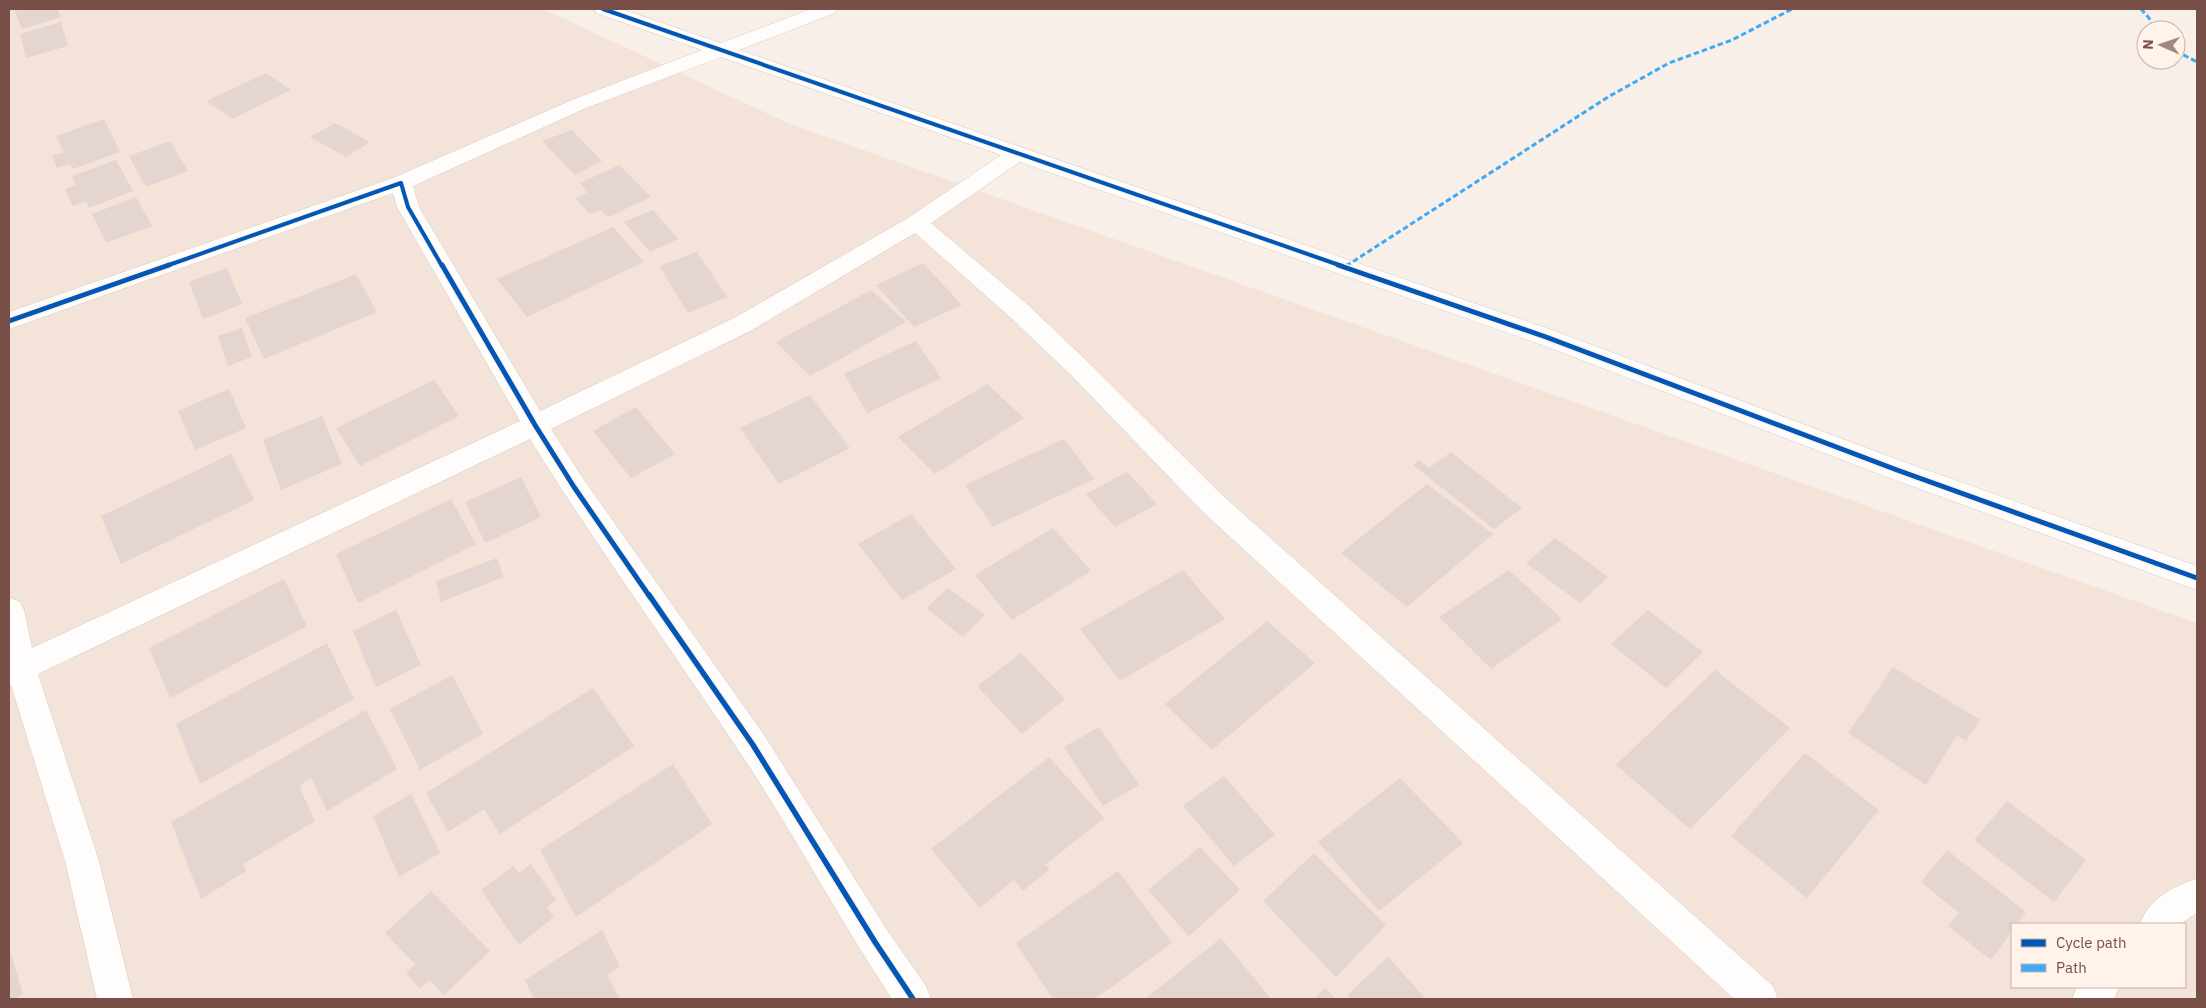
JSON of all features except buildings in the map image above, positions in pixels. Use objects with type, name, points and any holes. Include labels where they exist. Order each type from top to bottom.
[{"type":"street","points":[[603,9],[1546,337],[1897,470],[2197,578]]},
{"type":"street","points":[[9,321],[401,183],[579,104],[828,9]]},
{"type":"street","points":[[15,670],[534,425],[743,324],[916,223],[1019,153]]},
{"type":"street","points":[[401,183],[408,207],[534,425],[752,745],[875,942],[913,999]]},
{"type":"street","points":[[916,223],[936,238],[1026,318],[1081,370],[1212,503],[1760,999]]},
{"type":"street","points":[[9,610],[15,670],[82,861],[115,999]]},
{"type":"street","points":[[2157,923],[2170,909],[2197,895]]},
{"type":"street","points":[[2090,999],[2100,988]]},
{"type":"shaded area","points":[[9,9],[543,9],[790,124],[2197,623],[2197,999],[9,999]]},
{"type":"marked path","points":[[1346,266],[1608,97],[1669,63],[1732,40],[1792,9]]},
{"type":"marked path","points":[[2141,9],[2150,20]]},
{"type":"marked path","points":[[2186,56],[2197,62]]},
{"type":"cycle path","points":[[603,9],[1546,337],[1897,470],[2197,578]]},
{"type":"cycle path","points":[[9,321],[401,183],[408,207],[535,425],[574,487],[753,745],[875,942],[913,999]]}]
